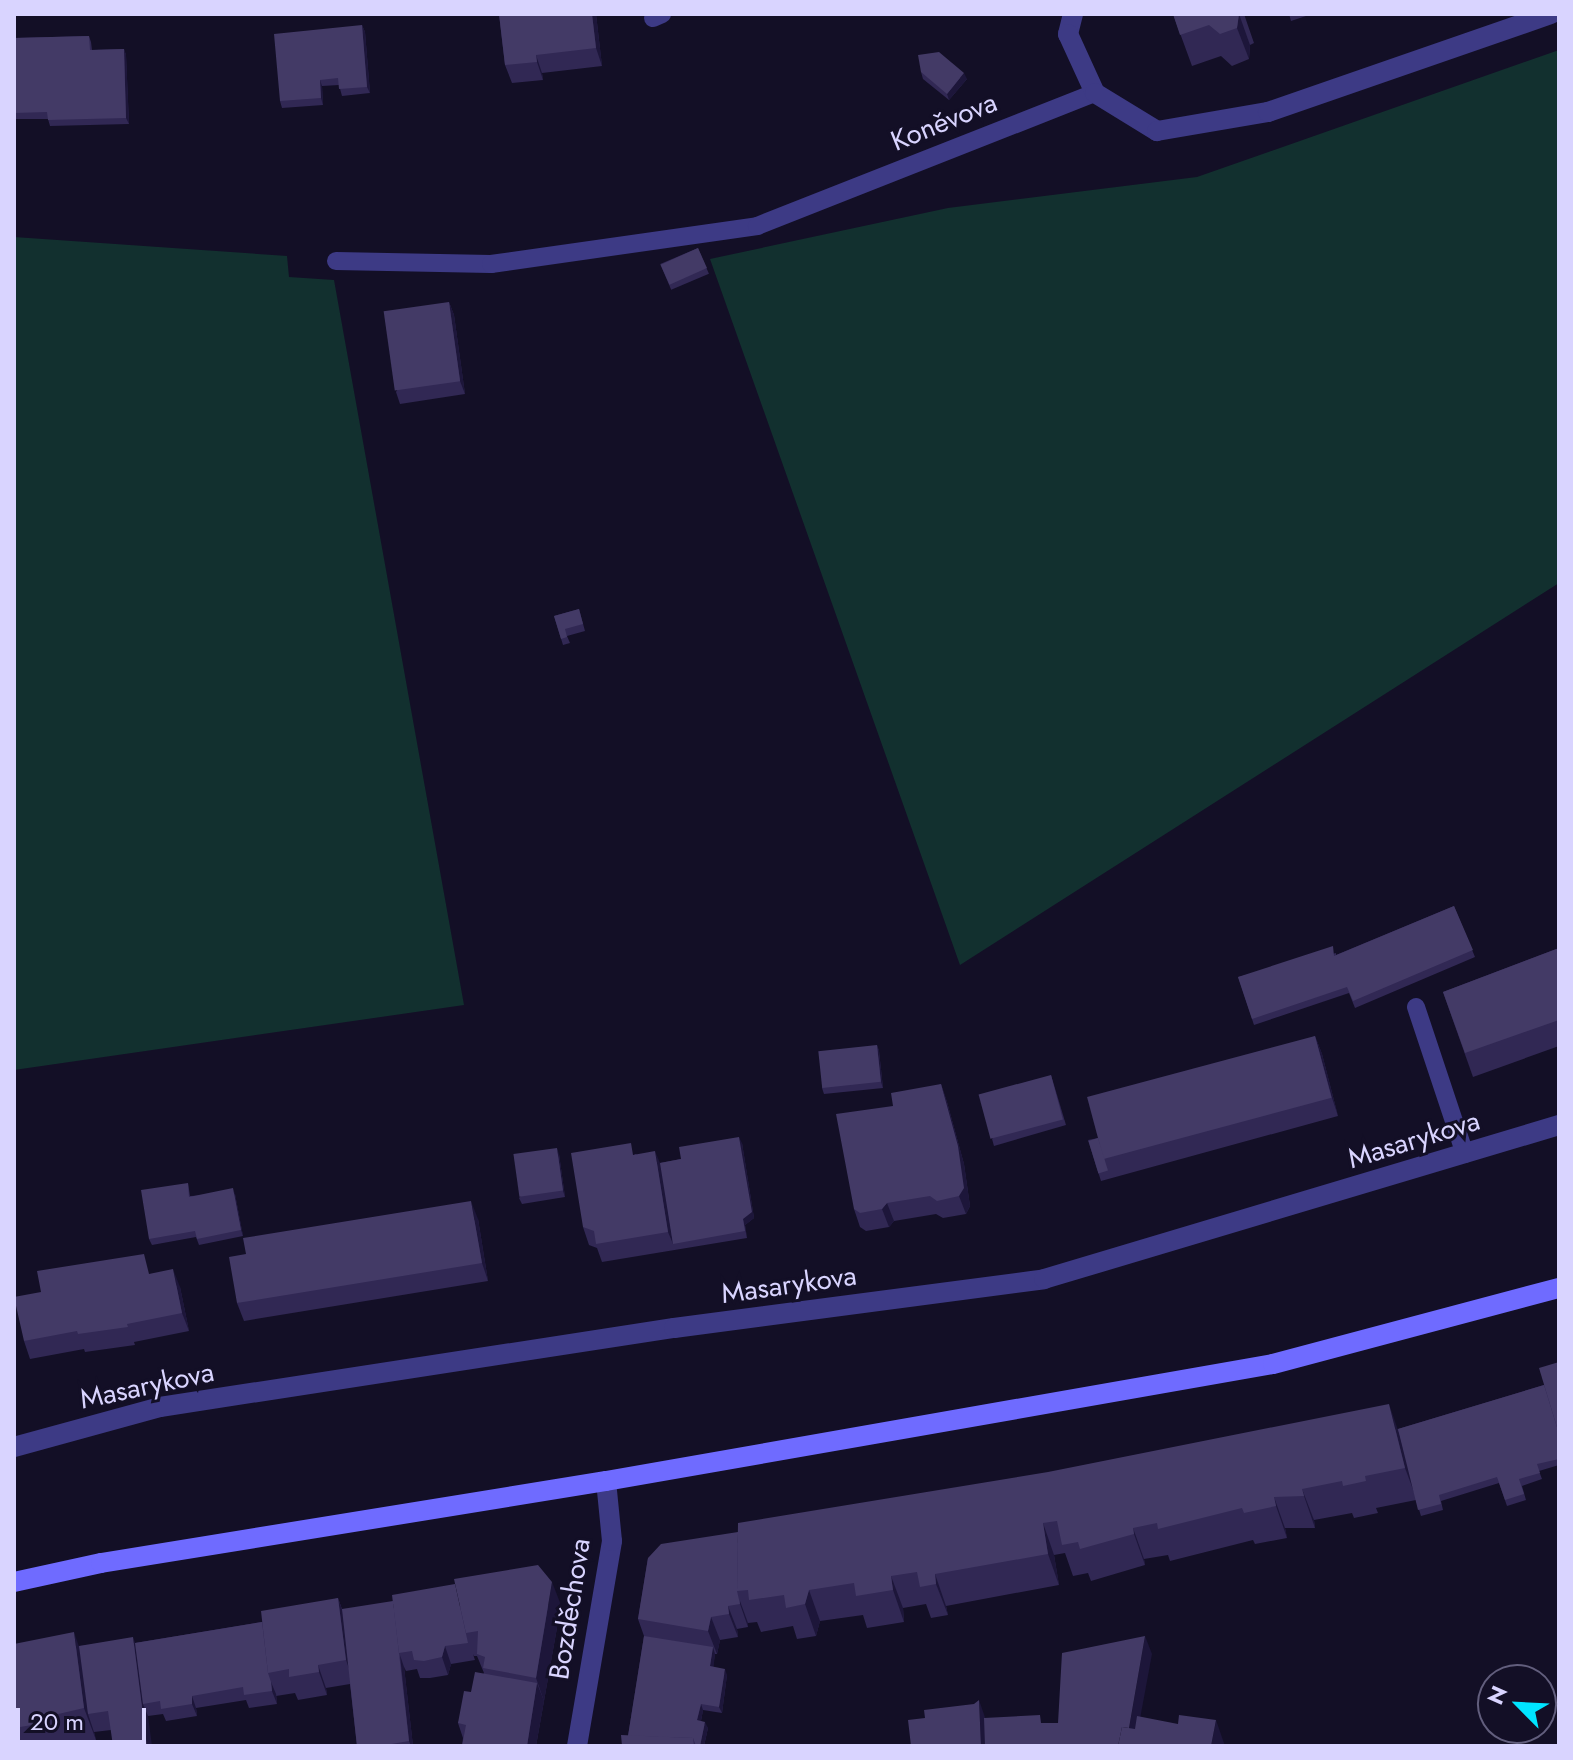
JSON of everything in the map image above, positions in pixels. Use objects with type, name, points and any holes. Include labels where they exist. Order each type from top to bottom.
[{"type":"street","points":[[1073,14],[1068,34],[1095,93],[1157,131],[1268,112],[1551,14]]},
{"type":"street","name":"Masarykova","points":[[14,1447],[160,1407],[674,1328],[1044,1279],[1559,1125]]},
{"type":"street","points":[[14,1582],[101,1563],[606,1481],[1273,1364],[1559,1288]]},
{"type":"street","name":"Bozděchova","points":[[577,1746],[612,1541],[606,1481]]},
{"type":"lane","name":"Koněvova","points":[[336,261],[491,264],[757,226],[1095,93]]},
{"type":"lane","points":[[1416,1007],[1465,1154]]},
{"type":"green space","points":[[1559,50],[1559,583],[960,965],[710,259],[948,208],[1197,177]]},
{"type":"green space","points":[[14,237],[287,256],[289,277],[334,280],[464,1005],[14,1070]]},
{"type":"building","points":[[499,14],[592,14],[596,48],[536,55],[537,62],[505,65]]},
{"type":"building","points":[[1173,14],[1239,14],[1237,28],[1220,34],[1209,25],[1180,35]]},
{"type":"building","points":[[362,25],[367,87],[339,89],[338,78],[320,80],[321,98],[280,101],[274,34]]},
{"type":"building","points":[[89,36],[90,50],[124,49],[126,118],[48,120],[47,112],[14,113],[14,38]]},
{"type":"building","points":[[939,52],[964,73],[947,94],[921,72],[918,55]]},
{"type":"building","points":[[698,248],[707,268],[669,285],[661,265]]},
{"type":"building","points":[[449,302],[460,381],[395,390],[384,311]]},
{"type":"building","points":[[579,609],[583,624],[565,629],[567,637],[561,639],[554,616]]},
{"type":"building","points":[[1454,906],[1473,950],[1353,1001],[1347,987],[1252,1019],[1238,977],[1333,946],[1334,956]]},
{"type":"building","points":[[1559,948],[1559,1020],[1465,1053],[1443,992]]},
{"type":"building","points":[[1315,1036],[1332,1098],[1104,1159],[1087,1097]]},
{"type":"building","points":[[877,1045],[881,1082],[822,1088],[818,1051]]},
{"type":"building","points":[[1051,1075],[1063,1119],[990,1139],[979,1094]]},
{"type":"building","points":[[941,1084],[958,1146],[964,1188],[959,1196],[937,1201],[930,1196],[887,1203],[882,1209],[860,1213],[854,1209],[836,1114],[893,1106],[891,1093]]},
{"type":"building","points":[[739,1137],[752,1212],[743,1219],[745,1231],[673,1244],[660,1163],[681,1159],[679,1147]]},
{"type":"building","points":[[1098,1138],[1108,1171],[1098,1173],[1088,1141]]},
{"type":"building","points":[[631,1143],[633,1155],[655,1151],[668,1232],[596,1244],[594,1231],[583,1227],[571,1153]]},
{"type":"building","points":[[557,1148],[563,1191],[519,1197],[513,1154]]},
{"type":"building","points":[[188,1183],[189,1197],[233,1188],[241,1230],[197,1239],[195,1231],[149,1239],[141,1190]]},
{"type":"building","points":[[471,1201],[482,1263],[237,1303],[229,1257],[246,1254],[243,1238]]},
{"type":"building","points":[[144,1254],[149,1274],[173,1269],[182,1313],[127,1324],[128,1327],[78,1334],[77,1331],[24,1341],[14,1297],[41,1292],[37,1271]]},
{"type":"building","points":[[1559,1362],[1559,1434],[1539,1368]]},
{"type":"building","points":[[1544,1385],[1559,1434],[1559,1459],[1537,1464],[1540,1473],[1519,1479],[1524,1494],[1505,1500],[1497,1477],[1439,1495],[1441,1504],[1418,1510],[1398,1429]]},
{"type":"building","points":[[1389,1404],[1405,1468],[1365,1476],[1366,1481],[1343,1486],[1342,1481],[1302,1489],[1304,1496],[1274,1497],[1276,1506],[1244,1513],[1242,1508],[1158,1529],[1157,1523],[1133,1528],[1134,1534],[1080,1549],[1078,1542],[1062,1545],[1057,1521],[1043,1523],[1048,1554],[935,1574],[936,1584],[920,1587],[917,1572],[891,1576],[893,1590],[856,1596],[854,1583],[809,1590],[805,1604],[786,1608],[784,1595],[749,1600],[748,1590],[737,1591],[738,1523],[1048,1472]]},
{"type":"building","points":[[738,1532],[737,1591],[740,1604],[728,1606],[729,1614],[711,1617],[708,1631],[638,1619],[648,1558],[661,1544]]},
{"type":"building","points":[[538,1565],[552,1582],[536,1678],[483,1668],[485,1657],[477,1654],[478,1631],[466,1633],[454,1579]]},
{"type":"building","points":[[455,1584],[468,1643],[445,1646],[442,1657],[424,1661],[414,1660],[412,1651],[399,1653],[392,1595]]},
{"type":"building","points":[[338,1598],[346,1660],[318,1665],[319,1672],[289,1677],[289,1669],[268,1673],[261,1611]]},
{"type":"building","points":[[393,1601],[409,1741],[357,1746],[342,1609]]},
{"type":"building","points":[[262,1622],[272,1691],[244,1695],[243,1687],[192,1696],[192,1704],[161,1709],[160,1701],[143,1704],[135,1643]]},
{"type":"building","points":[[74,1632],[84,1708],[37,1719],[38,1724],[14,1728],[14,1644]]},
{"type":"building","points":[[644,1636],[713,1647],[710,1666],[725,1669],[719,1707],[701,1704],[697,1720],[705,1722],[700,1746],[696,1746],[693,1738],[628,1736]]},
{"type":"building","points":[[1145,1636],[1129,1728],[1122,1727],[1118,1746],[985,1746],[984,1718],[1040,1715],[1041,1723],[1058,1723],[1062,1653]]},
{"type":"building","points":[[133,1637],[147,1746],[113,1746],[108,1711],[88,1714],[79,1646]]},
{"type":"building","points":[[475,1672],[537,1683],[527,1746],[462,1746],[466,1725],[458,1723],[464,1691],[471,1692]]},
{"type":"building","points":[[979,1700],[981,1746],[911,1746],[908,1720],[925,1718],[924,1710],[974,1704]]},
{"type":"building","points":[[1179,1715],[1216,1720],[1211,1746],[1118,1746],[1122,1727],[1135,1729],[1137,1716],[1178,1724]]},
{"type":"building","points":[[621,1735],[693,1738],[694,1746],[622,1746]]}]
